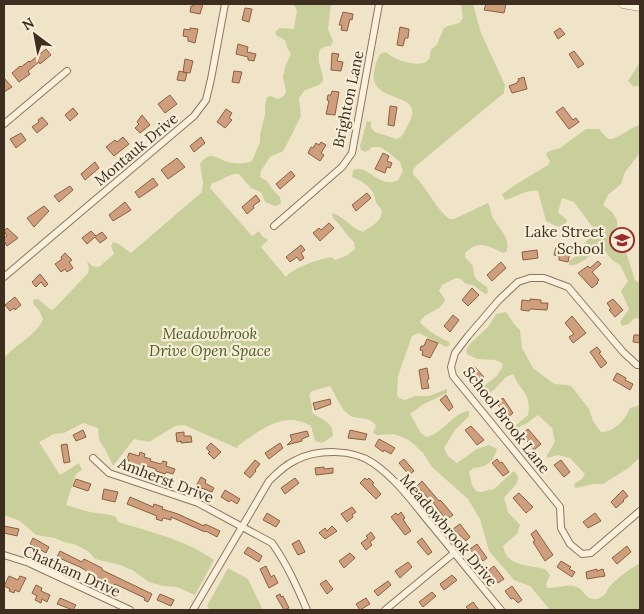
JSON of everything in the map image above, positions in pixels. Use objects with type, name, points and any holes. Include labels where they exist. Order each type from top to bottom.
[{"type":"street","name":"Montauk Drive","points":[[4,277],[194,116],[206,100],[225,4]]},
{"type":"street","name":"Brighton Lane","points":[[274,226],[342,167],[352,153],[379,4]]},
{"type":"street","points":[[623,4],[640,7]]},
{"type":"street","points":[[4,124],[67,71]]},
{"type":"street","name":"School Brook Lane","points":[[640,365],[637,365],[623,352],[568,287],[544,278],[530,278],[518,282],[499,300],[455,354],[451,367],[453,376],[560,507],[561,528],[570,544],[582,554],[591,553],[640,511]]},
{"type":"street","name":"Meadowbrook Drive","points":[[193,610],[269,481],[296,460],[314,454],[337,452],[354,455],[373,462],[402,490],[501,610]]},
{"type":"street","name":"Amherst Drive","points":[[93,458],[109,473],[198,503],[272,543],[289,571],[307,610]]},
{"type":"street","points":[[386,610],[454,553]]},
{"type":"street","name":"Chatham Drive","points":[[4,555],[29,563],[130,610]]},
{"type":"green space","name":"Meadowbrook Drive Open Space","points":[[293,4],[331,4],[328,29],[333,41],[331,46],[320,49],[319,63],[323,81],[319,85],[305,90],[299,98],[301,116],[288,142],[283,151],[270,157],[261,171],[260,177],[267,181],[280,197],[281,204],[275,206],[265,202],[261,192],[251,188],[239,174],[212,183],[210,188],[252,236],[259,231],[268,240],[261,247],[286,277],[294,270],[314,262],[331,257],[335,260],[346,256],[355,249],[354,242],[333,218],[332,213],[363,232],[378,221],[382,214],[382,210],[368,186],[352,177],[353,170],[364,170],[385,182],[398,180],[403,171],[400,162],[380,147],[372,147],[365,152],[361,150],[360,146],[367,121],[371,122],[371,128],[375,132],[397,139],[404,133],[412,112],[409,104],[382,91],[375,84],[374,72],[380,54],[386,52],[394,58],[405,62],[417,64],[426,62],[444,28],[459,23],[463,18],[461,4],[473,4],[481,33],[505,85],[504,93],[417,165],[413,170],[413,174],[449,219],[454,219],[488,203],[493,218],[506,238],[507,247],[506,252],[503,253],[488,246],[479,245],[465,253],[465,257],[473,266],[474,275],[477,280],[487,287],[488,293],[485,294],[473,285],[466,284],[461,279],[456,278],[442,285],[439,291],[445,299],[441,307],[422,318],[420,322],[429,331],[449,342],[450,345],[446,347],[419,333],[412,336],[398,376],[397,395],[405,400],[415,396],[429,396],[447,389],[447,393],[422,405],[410,414],[421,433],[426,437],[437,432],[458,415],[469,411],[469,416],[455,430],[444,448],[448,456],[457,463],[477,449],[489,445],[497,449],[493,458],[488,463],[482,467],[473,468],[469,472],[472,485],[476,491],[481,492],[494,489],[514,471],[517,475],[517,482],[504,498],[508,512],[520,525],[517,534],[503,546],[509,558],[520,564],[545,569],[550,575],[546,584],[547,588],[573,586],[580,588],[587,596],[594,599],[603,596],[616,580],[640,563],[640,610],[550,610],[530,586],[514,580],[489,551],[480,519],[468,499],[432,467],[423,453],[409,440],[394,434],[376,435],[373,432],[376,426],[374,423],[368,419],[347,414],[330,386],[312,391],[309,395],[312,412],[326,421],[331,427],[333,436],[322,443],[315,441],[311,426],[292,420],[274,423],[256,433],[237,448],[184,425],[175,426],[149,442],[134,439],[113,466],[99,440],[98,428],[83,423],[64,433],[54,434],[39,442],[60,475],[79,463],[82,470],[76,474],[66,505],[89,512],[111,515],[116,517],[118,522],[180,542],[214,560],[195,595],[177,587],[149,582],[132,570],[95,559],[88,551],[76,545],[55,538],[36,535],[20,521],[4,515],[4,358],[36,330],[43,319],[33,300],[38,299],[51,310],[54,309],[88,273],[87,261],[92,266],[99,267],[114,254],[111,246],[113,242],[131,253],[202,192],[203,183],[200,164],[207,157],[214,156],[234,163],[252,161],[260,142],[267,97],[270,96],[278,99],[284,96],[286,92],[283,77],[291,54],[285,40],[277,36],[275,32],[280,28],[294,29],[297,10]]},
{"type":"green space","points":[[640,62],[640,85],[634,87],[628,81]]},
{"type":"green space","points":[[640,125],[640,153],[625,172],[621,184],[608,195],[603,205],[612,212],[617,220],[615,242],[618,247],[626,252],[635,280],[640,283],[640,319],[635,318],[629,324],[622,326],[620,322],[629,309],[621,291],[628,281],[620,265],[612,260],[604,250],[592,253],[578,264],[569,265],[569,261],[577,255],[588,239],[597,233],[574,202],[562,198],[558,212],[567,220],[564,227],[556,226],[546,221],[538,191],[526,192],[505,200],[502,195],[548,165],[550,161],[546,155],[547,152],[560,148],[586,129],[599,129],[610,139],[618,137]]},
{"type":"green space","points":[[506,312],[520,330],[522,348],[533,368],[554,384],[572,387],[589,409],[593,421],[601,432],[615,428],[630,408],[640,405],[640,457],[630,467],[603,484],[576,488],[574,487],[575,483],[582,479],[585,474],[570,458],[558,455],[547,458],[555,442],[552,428],[538,415],[526,424],[513,429],[528,415],[529,408],[527,397],[513,374],[506,377],[494,390],[484,396],[480,394],[481,388],[497,376],[503,366],[502,363],[495,360],[477,359],[467,354],[466,350],[488,327],[496,314]]},
{"type":"green space","points":[[228,568],[248,579],[263,610],[210,610],[207,606]]},
{"type":"building","points":[[203,4],[200,14],[190,12],[191,6]]},
{"type":"building","points":[[486,4],[506,4],[504,13],[484,10]]},
{"type":"building","points":[[245,8],[252,9],[249,22],[242,20]]},
{"type":"building","points":[[343,12],[353,14],[347,31],[341,30],[342,25],[339,25]]},
{"type":"building","points":[[400,27],[409,29],[408,38],[405,38],[403,46],[397,45]]},
{"type":"building","points":[[190,28],[198,29],[195,43],[188,41],[188,37],[183,36],[184,29],[190,30]]},
{"type":"building","points":[[560,28],[565,34],[558,39],[554,32]]},
{"type":"building","points":[[238,44],[248,47],[247,52],[256,54],[254,61],[248,60],[248,57],[236,54]]},
{"type":"building","points":[[46,49],[51,55],[28,71],[30,74],[19,82],[12,73]]},
{"type":"building","points":[[574,51],[584,64],[578,68],[569,54]]},
{"type":"building","points":[[332,53],[339,54],[337,61],[343,62],[341,71],[331,70]]},
{"type":"building","points":[[185,59],[193,61],[190,73],[183,72]]},
{"type":"building","points":[[179,71],[187,73],[185,81],[177,80]]},
{"type":"building","points":[[234,71],[242,72],[239,83],[232,82]]},
{"type":"building","points":[[524,77],[527,89],[512,93],[509,86],[517,83],[518,79]]},
{"type":"building","points":[[4,78],[12,87],[4,92]]},
{"type":"building","points":[[332,91],[339,92],[335,115],[326,114],[329,101],[327,100],[328,95],[331,95]]},
{"type":"building","points":[[170,95],[177,104],[165,113],[158,104]]},
{"type":"building","points":[[390,106],[397,107],[394,126],[388,125]]},
{"type":"building","points":[[563,107],[573,120],[576,118],[579,122],[569,129],[556,112]]},
{"type":"building","points":[[73,108],[78,114],[70,121],[65,115]]},
{"type":"building","points":[[226,109],[232,113],[229,118],[232,120],[225,128],[217,122]]},
{"type":"building","points":[[142,115],[150,125],[140,133],[135,128],[139,124],[137,122]]},
{"type":"building","points":[[42,117],[48,124],[37,133],[32,127]]},
{"type":"building","points":[[21,133],[26,140],[16,148],[10,139]]},
{"type":"building","points":[[123,137],[129,144],[114,156],[106,147]]},
{"type":"building","points":[[201,137],[205,143],[194,152],[190,146]]},
{"type":"building","points":[[321,142],[326,145],[321,153],[324,155],[320,161],[308,153],[311,147],[313,148],[316,143],[319,145]]},
{"type":"building","points":[[383,153],[389,156],[387,161],[392,163],[390,168],[387,167],[385,173],[375,169]]},
{"type":"building","points":[[177,158],[185,167],[168,179],[161,170]]},
{"type":"building","points":[[95,162],[99,168],[85,180],[81,174]]},
{"type":"building","points":[[291,171],[295,176],[280,189],[276,184]]},
{"type":"building","points":[[153,178],[158,185],[139,198],[135,192]]},
{"type":"building","points":[[70,186],[73,190],[59,202],[54,196]]},
{"type":"building","points":[[367,193],[371,198],[356,211],[352,205]]},
{"type":"building","points":[[256,195],[260,201],[247,214],[242,207]]},
{"type":"building","points":[[125,202],[131,210],[113,221],[109,215]]},
{"type":"building","points":[[44,206],[49,211],[34,227],[27,218]]},
{"type":"building","points":[[329,223],[334,228],[320,241],[313,233],[319,228],[321,230]]},
{"type":"building","points":[[7,228],[18,238],[7,246],[4,238],[7,236],[4,231]]},
{"type":"building","points":[[91,231],[96,236],[102,232],[107,238],[100,243],[95,237],[87,244],[82,238]]},
{"type":"building","points":[[301,245],[305,250],[301,253],[304,258],[300,261],[297,257],[290,262],[286,257]]},
{"type":"building","points":[[556,247],[571,248],[568,262],[559,260],[559,256],[554,255]]},
{"type":"building","points":[[537,250],[538,258],[523,260],[522,252]]},
{"type":"building","points":[[65,253],[72,260],[69,262],[73,268],[67,272],[65,269],[61,272],[55,264],[62,259],[61,257]]},
{"type":"building","points":[[598,261],[601,264],[592,272],[599,280],[592,288],[578,273],[588,266],[590,268]]},
{"type":"building","points":[[501,262],[506,268],[492,281],[487,275]]},
{"type":"building","points":[[40,274],[48,284],[45,287],[41,282],[36,287],[32,282]]},
{"type":"building","points":[[472,288],[479,295],[468,306],[462,300]]},
{"type":"building","points":[[15,297],[21,305],[15,310],[14,308],[10,311],[5,305]]},
{"type":"building","points":[[530,299],[541,300],[541,303],[548,303],[547,310],[521,310],[522,300],[530,301]]},
{"type":"building","points":[[613,299],[623,310],[615,317],[609,310],[611,309],[607,303]]},
{"type":"building","points":[[453,315],[459,320],[450,332],[444,326]]},
{"type":"building","points":[[572,316],[586,333],[573,343],[569,337],[574,334],[565,323]]},
{"type":"building","points":[[634,335],[640,335],[640,343],[633,342]]},
{"type":"building","points":[[427,339],[438,343],[430,358],[422,355],[423,351],[420,350]]},
{"type":"building","points":[[597,347],[607,363],[601,368],[590,352]]},
{"type":"building","points":[[474,366],[484,377],[478,382],[468,371]]},
{"type":"building","points":[[427,368],[429,388],[422,389],[419,370]]},
{"type":"building","points":[[617,373],[633,384],[630,390],[613,380]]},
{"type":"building","points":[[446,395],[453,407],[449,411],[440,400]]},
{"type":"building","points":[[503,398],[513,413],[507,418],[497,403]]},
{"type":"building","points":[[330,399],[331,404],[315,410],[313,403]]},
{"type":"building","points":[[471,426],[484,440],[477,445],[465,430]]},
{"type":"building","points":[[528,429],[541,444],[534,450],[522,434]]},
{"type":"building","points":[[83,430],[86,437],[76,441],[73,435]]},
{"type":"building","points":[[350,430],[367,434],[365,440],[348,438]]},
{"type":"building","points":[[307,431],[309,436],[302,439],[302,441],[287,445],[292,440],[290,435]]},
{"type":"building","points":[[184,432],[184,436],[191,436],[192,442],[177,442],[176,433]]},
{"type":"building","points":[[379,439],[395,448],[391,454],[384,450],[383,452],[375,446]]},
{"type":"building","points":[[211,443],[221,452],[214,459],[206,448]]},
{"type":"building","points":[[280,443],[283,448],[269,459],[265,453]]},
{"type":"building","points":[[67,444],[70,462],[64,463],[61,445]]},
{"type":"building","points":[[140,452],[145,454],[144,457],[151,459],[150,461],[161,464],[163,461],[167,462],[166,466],[175,469],[173,474],[166,472],[165,474],[141,464],[140,466],[128,464],[129,453],[139,456]]},
{"type":"building","points":[[404,459],[414,471],[409,475],[399,463]]},
{"type":"building","points":[[497,459],[500,463],[502,462],[509,472],[503,476],[492,463]]},
{"type":"building","points":[[255,460],[260,464],[250,478],[244,473]]},
{"type":"building","points":[[561,460],[570,472],[564,477],[554,465]]},
{"type":"building","points":[[324,467],[324,469],[333,468],[333,473],[316,475],[315,468]]},
{"type":"building","points":[[201,477],[206,480],[205,483],[214,488],[212,492],[196,486]]},
{"type":"building","points":[[295,478],[299,483],[285,494],[281,488]]},
{"type":"building","points":[[365,478],[367,480],[369,478],[374,483],[372,484],[381,494],[376,499],[360,483]]},
{"type":"building","points":[[76,479],[91,484],[88,491],[73,486]]},
{"type":"building","points":[[422,481],[453,515],[446,520],[430,498],[417,486]]},
{"type":"building","points":[[104,489],[118,492],[115,502],[102,499]]},
{"type":"building","points":[[225,490],[240,499],[237,504],[221,497]]},
{"type":"building","points":[[623,490],[628,496],[616,508],[611,502]]},
{"type":"building","points":[[519,493],[533,507],[526,513],[513,498]]},
{"type":"building","points":[[130,497],[153,507],[154,504],[163,507],[162,509],[220,531],[217,537],[171,517],[171,520],[163,518],[162,521],[156,519],[157,516],[127,504]]},
{"type":"building","points":[[352,507],[356,512],[347,522],[341,514]]},
{"type":"building","points":[[401,512],[411,531],[405,535],[391,517]]},
{"type":"building","points":[[267,513],[280,521],[276,527],[263,520]]},
{"type":"building","points":[[595,513],[601,521],[588,528],[583,522]]},
{"type":"building","points":[[460,524],[470,537],[466,541],[453,529]]},
{"type":"building","points":[[4,526],[19,529],[17,536],[4,533]]},
{"type":"building","points":[[332,526],[337,531],[325,539],[319,533],[325,528],[327,531]]},
{"type":"building","points":[[536,530],[553,555],[545,561],[533,542],[535,541],[531,534]]},
{"type":"building","points":[[371,532],[375,538],[370,542],[372,545],[366,550],[361,543],[368,538],[366,536]]},
{"type":"building","points":[[33,538],[49,547],[46,553],[30,544]]},
{"type":"building","points":[[422,538],[432,552],[428,555],[417,542]]},
{"type":"building","points":[[299,540],[305,552],[298,555],[292,544]]},
{"type":"building","points":[[477,544],[487,558],[483,561],[478,555],[476,557],[470,549]]},
{"type":"building","points":[[627,546],[631,552],[617,564],[612,558]]},
{"type":"building","points":[[248,547],[262,556],[259,562],[244,553]]},
{"type":"building","points":[[60,551],[82,562],[84,559],[102,568],[102,570],[152,594],[148,602],[144,600],[145,598],[115,584],[113,586],[80,567],[57,557]]},
{"type":"building","points":[[350,553],[355,558],[344,568],[339,561]]},
{"type":"building","points":[[561,561],[575,572],[572,577],[557,567]]},
{"type":"building","points":[[408,562],[412,567],[400,578],[395,571]]},
{"type":"building","points":[[266,566],[271,577],[274,575],[278,583],[269,588],[260,569]]},
{"type":"building","points":[[494,566],[504,579],[498,583],[488,571]]},
{"type":"building","points":[[597,569],[597,571],[603,569],[605,576],[587,579],[586,572]]},
{"type":"building","points":[[452,575],[457,580],[444,590],[440,584]]},
{"type":"building","points":[[9,576],[18,580],[20,576],[26,578],[19,592],[15,590],[14,593],[9,591],[10,589],[4,586]]},
{"type":"building","points":[[326,580],[333,589],[327,594],[320,584]]},
{"type":"building","points":[[388,581],[391,585],[378,596],[374,591]]},
{"type":"building","points":[[36,585],[42,588],[41,591],[50,595],[47,602],[42,599],[41,603],[35,600],[37,596],[32,593]]},
{"type":"building","points":[[512,586],[522,600],[518,603],[513,598],[511,599],[505,591]]},
{"type":"building","points":[[432,592],[436,596],[423,607],[419,602]]},
{"type":"building","points":[[160,594],[174,600],[171,606],[157,600]]},
{"type":"building","points":[[280,594],[289,608],[284,610],[276,596]]},
{"type":"building","points":[[60,598],[76,605],[73,610],[57,604]]},
{"type":"building","points":[[366,598],[370,604],[360,610],[356,604]]},
{"type":"building","points":[[473,602],[479,610],[469,610],[466,607]]},
{"type":"place","name":"Lake Street School","points":[[622,240]]}]
